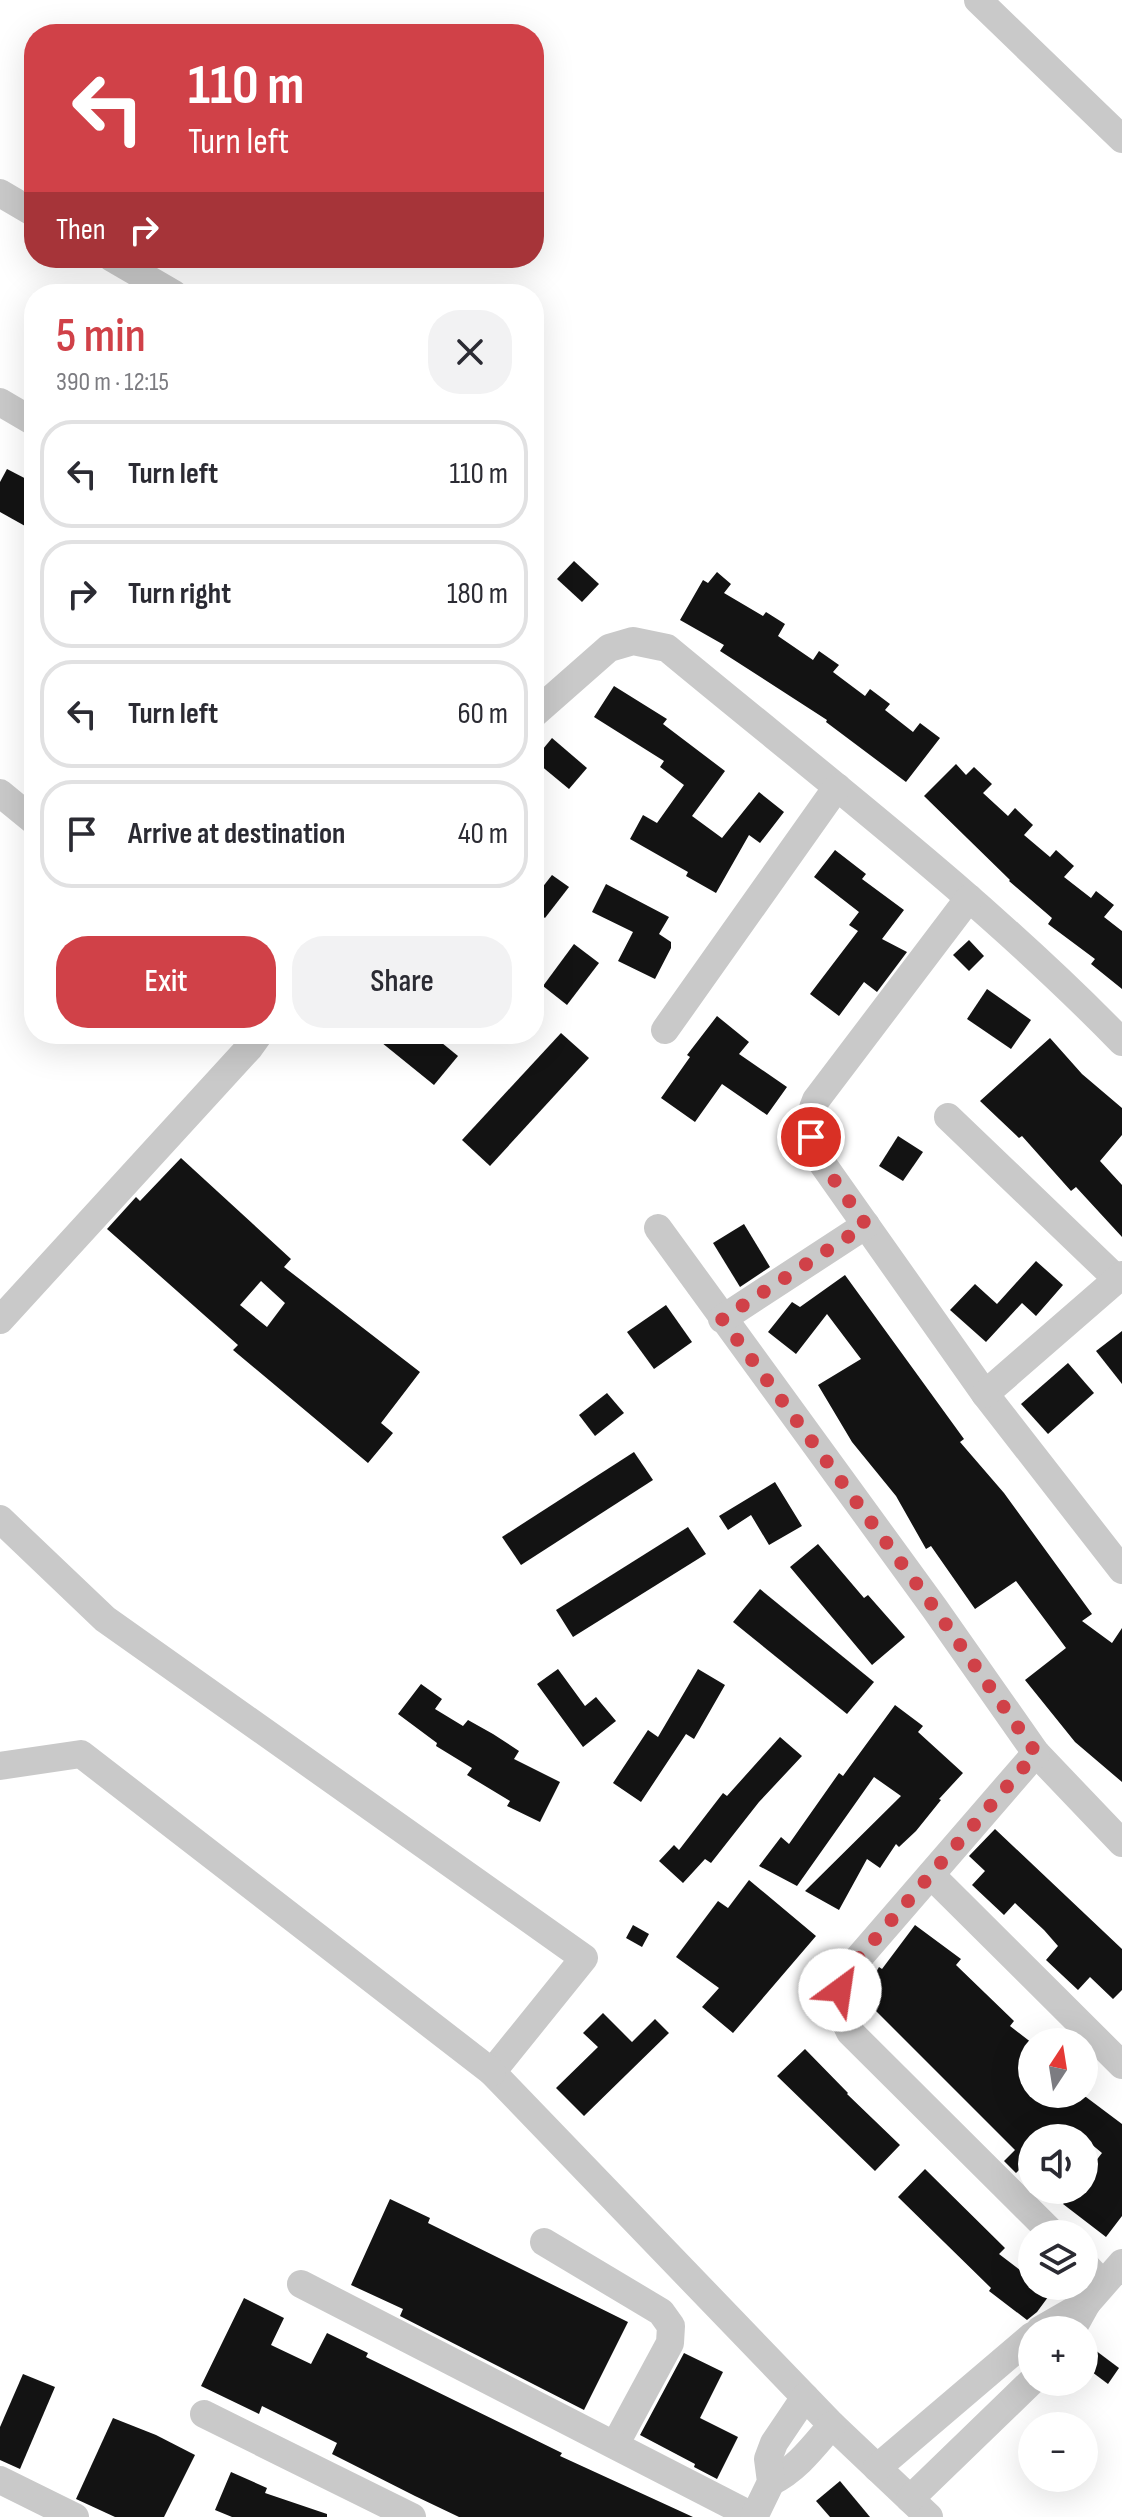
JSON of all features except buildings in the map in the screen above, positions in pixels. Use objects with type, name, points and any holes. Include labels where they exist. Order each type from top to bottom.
[{"type":"street","points":[[978,0],[1122,139]]},
{"type":"street","points":[[0,193],[24,207]]},
{"type":"street","points":[[129,268],[157,284]]},
{"type":"street","points":[[0,402],[24,416]]},
{"type":"street","points":[[544,705],[609,648],[633,641],[667,648],[911,847],[1072,991],[1122,1042]]},
{"type":"street","points":[[665,1030],[837,787]]},
{"type":"street","points":[[0,793],[24,813]]},
{"type":"street","points":[[969,898],[816,1100],[809,1117],[815,1153],[985,1394],[1122,1570]]},
{"type":"street","points":[[3,1311],[251,1044]]},
{"type":"street","points":[[948,1117],[1119,1277],[985,1394]]},
{"type":"street","points":[[722,1319],[866,1225]]},
{"type":"street","points":[[658,1228],[1036,1753],[1122,1843]]},
{"type":"street","points":[[0,1519],[105,1619],[584,1958],[492,2072]]},
{"type":"street","points":[[1036,1753],[842,1978],[839,2002],[850,2032],[1039,2220]]},
{"type":"street","points":[[0,1766],[81,1754],[492,2072],[832,2425],[919,2508],[1019,2396]]},
{"type":"street","points":[[931,1875],[1122,2065]]},
{"type":"street","points":[[544,2242],[661,2312],[671,2326],[670,2343],[615,2445]]},
{"type":"street","points":[[1056,2316],[1099,2278]]},
{"type":"street","points":[[1079,2316],[1099,2278]]},
{"type":"street","points":[[301,2284],[754,2517],[771,2482],[768,2459],[774,2443],[805,2397]]},
{"type":"street","points":[[877,2468],[1018,2348]]},
{"type":"street","points":[[204,2414],[412,2517]]},
{"type":"street","points":[[771,2482],[798,2464],[832,2425]]},
{"type":"street","points":[[0,2480],[75,2517]]},
{"type":"route","points":[[811,1137],[815,1153],[866,1225],[722,1319],[935,1609],[1036,1753],[850,1968],[842,1978],[840,1990]]}]
